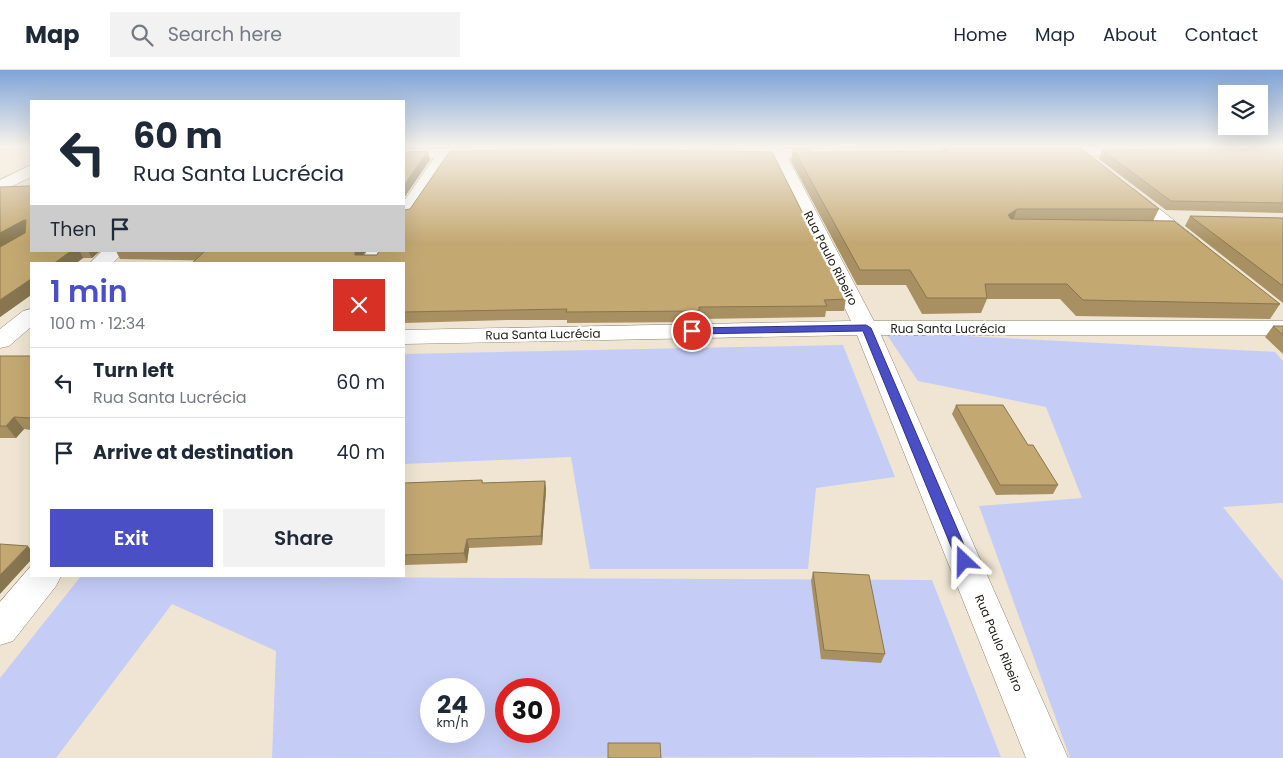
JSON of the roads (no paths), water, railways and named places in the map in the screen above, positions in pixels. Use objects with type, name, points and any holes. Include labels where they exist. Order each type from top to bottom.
[{"type":"street","points":[[405,213],[429,178]]},
{"type":"street","name":"Rua Paulo Ribeiro","points":[[790,178],[866,328],[1047,758]]},
{"type":"street","points":[[1109,178],[1209,258]]},
{"type":"street","points":[[1159,218],[1188,218]]},
{"type":"street","points":[[101,262],[114,252]]},
{"type":"street","points":[[2,339],[30,317]]},
{"type":"street","name":"Rua Santa Lucrécia","points":[[405,337],[1281,318]]},
{"type":"street","points":[[2,339],[30,338]]},
{"type":"street","points":[[0,629],[43,577]]}]
